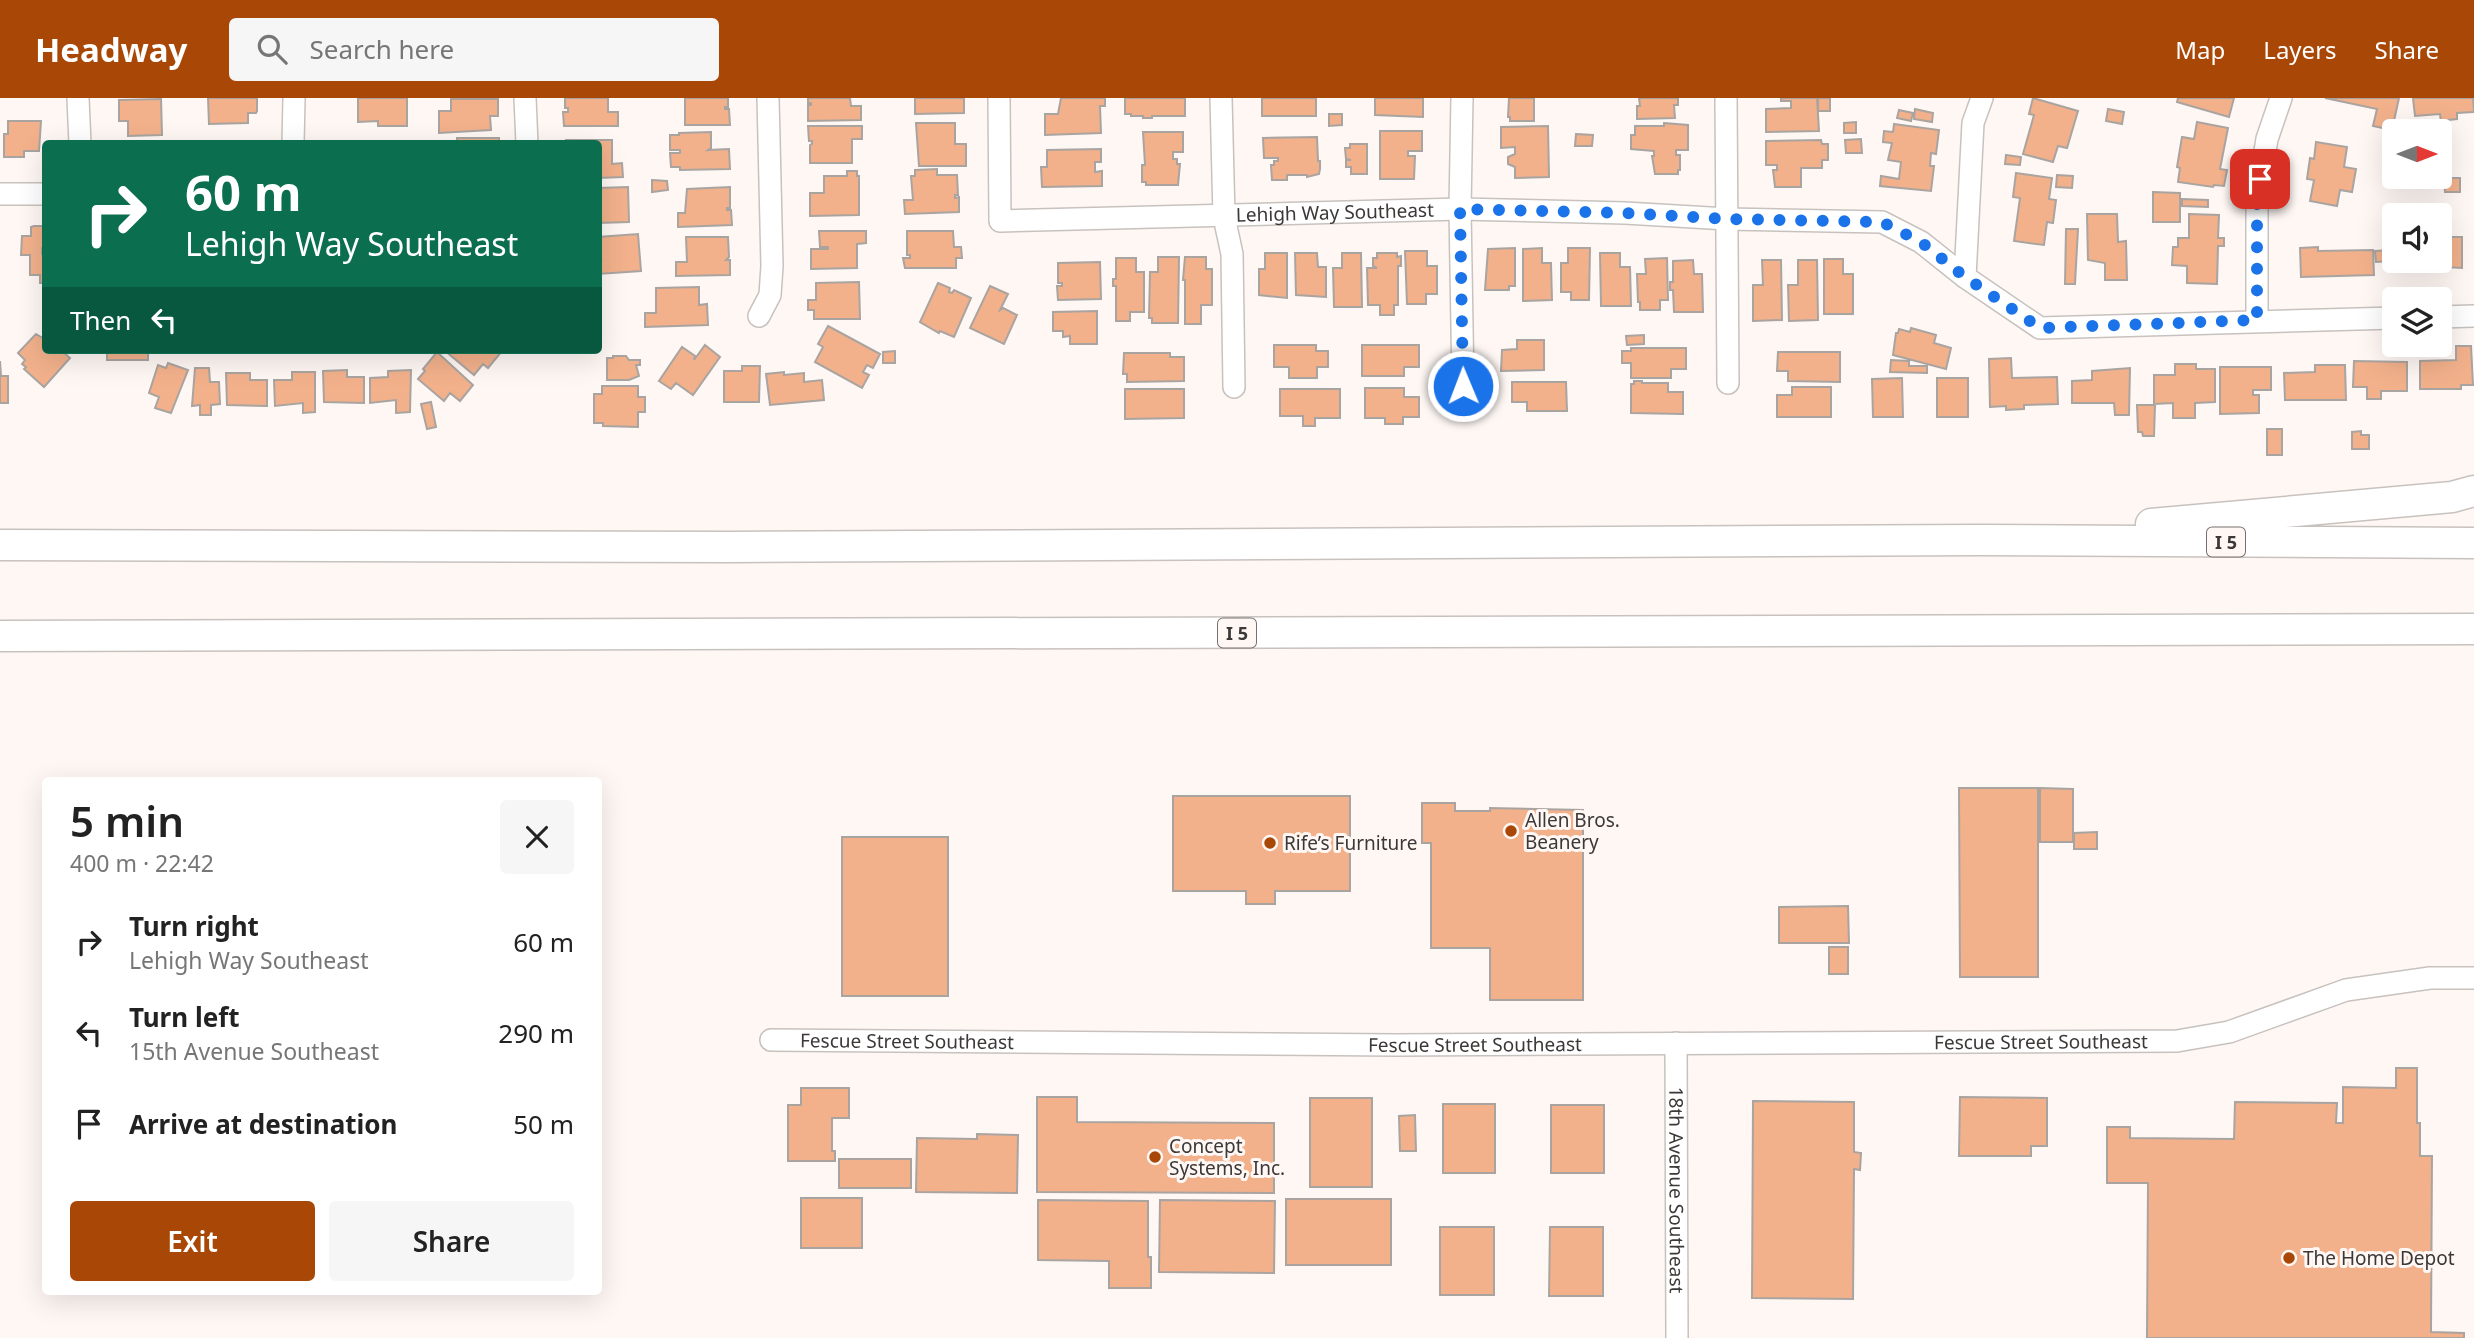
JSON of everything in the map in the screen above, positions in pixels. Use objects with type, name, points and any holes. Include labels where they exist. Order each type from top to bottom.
[{"type":"highway","points":[[1978,540],[2452,497],[2474,491]]},
{"type":"highway","name":"I 5","points":[[0,545],[730,547],[1978,540],[2474,543]]},
{"type":"highway","name":"I 5","points":[[0,636],[2474,629]]},
{"type":"street","points":[[78,98],[80,140]]},
{"type":"street","points":[[293,140],[294,98]]},
{"type":"street","points":[[525,98],[527,140]]},
{"type":"street","points":[[759,316],[770,295],[772,266],[768,98]]},
{"type":"street","name":"Lehigh Way Southeast","points":[[999,98],[1000,221],[1460,209],[1882,222],[1921,242],[1965,277],[2040,328],[2382,318]]},
{"type":"street","points":[[1221,98],[1224,217],[1232,254],[1234,387]]},
{"type":"street","points":[[1462,98],[1460,209],[1463,386]]},
{"type":"street","points":[[1726,98],[1728,383]]},
{"type":"street","points":[[1965,277],[1973,123],[1982,98]]},
{"type":"street","points":[[2257,320],[2257,200],[2267,139],[2281,98]]},
{"type":"street","points":[[0,194],[42,194]]},
{"type":"street","points":[[2452,317],[2474,316]]},
{"type":"street","name":"Fescue Street Southeast","points":[[771,1040],[1383,1045],[2177,1041],[2229,1032],[2346,990],[2430,978],[2474,978]]},
{"type":"street","name":"18th Avenue Southeast","points":[[1676,1044],[1676,1338]]},
{"type":"building","points":[[208,98],[257,98],[257,111],[248,113],[248,123],[209,124]]},
{"type":"building","points":[[358,98],[407,98],[407,126],[378,126],[378,121],[358,122]]},
{"type":"building","points":[[565,98],[608,98],[608,112],[618,112],[618,126],[564,126],[563,112],[568,112]]},
{"type":"building","points":[[685,98],[728,98],[728,107],[725,109],[729,109],[730,125],[685,125]]},
{"type":"building","points":[[808,98],[850,98],[851,106],[861,106],[861,120],[808,121],[808,105],[811,103],[808,103]]},
{"type":"building","points":[[915,98],[964,98],[964,113],[915,114]]},
{"type":"building","points":[[1061,98],[1105,98],[1105,106],[1100,106],[1101,133],[1045,135],[1045,114],[1058,114]]},
{"type":"building","points":[[1125,98],[1185,98],[1185,116],[1131,116],[1125,114]]},
{"type":"building","points":[[1262,98],[1316,98],[1316,116],[1262,116]]},
{"type":"building","points":[[1375,98],[1423,98],[1423,117],[1375,115]]},
{"type":"building","points":[[1509,98],[1534,98],[1534,121],[1510,121]]},
{"type":"building","points":[[1639,98],[1678,98],[1678,105],[1674,105],[1675,118],[1637,119]]},
{"type":"building","points":[[1781,98],[1817,98],[1819,131],[1766,132],[1766,109],[1791,108],[1791,101],[1781,101]]},
{"type":"building","points":[[1818,98],[1830,98],[1830,111],[1818,111]]},
{"type":"building","points":[[2033,98],[2078,111],[2067,148],[2058,146],[2053,162],[2023,154],[2034,115],[2029,114]]},
{"type":"building","points":[[2178,98],[2234,98],[2229,117],[2177,102]]},
{"type":"building","points":[[2325,98],[2399,98],[2394,119],[2382,119],[2382,128],[2373,126],[2377,109]]},
{"type":"building","points":[[2413,98],[2473,98],[2474,112],[2457,113],[2457,119],[2441,119],[2440,114],[2415,116]]},
{"type":"building","points":[[161,99],[162,135],[128,136],[128,121],[119,121],[119,100]]},
{"type":"building","points":[[451,99],[498,99],[498,116],[490,116],[491,130],[439,133],[439,111],[451,111]]},
{"type":"building","points":[[1915,109],[1933,113],[1932,122],[1914,119]]},
{"type":"building","points":[[2108,109],[2124,112],[2122,124],[2106,121]]},
{"type":"building","points":[[1899,110],[1913,113],[1911,121],[1897,118]]},
{"type":"building","points":[[1329,114],[1342,114],[1342,125],[1329,126]]},
{"type":"building","points":[[8,121],[41,121],[39,151],[24,151],[24,157],[4,157],[4,134],[8,134]]},
{"type":"building","points":[[1856,122],[1856,133],[1844,133],[1844,123]]},
{"type":"building","points":[[2197,122],[2228,128],[2220,169],[2227,170],[2224,186],[2178,182],[2180,168],[2177,167],[2182,137],[2194,139]]},
{"type":"building","points":[[916,123],[955,123],[955,144],[966,144],[966,166],[919,166]]},
{"type":"building","points":[[1664,123],[1688,125],[1688,150],[1676,150],[1676,155],[1680,155],[1678,174],[1655,174],[1652,156],[1654,151],[1631,149],[1631,135],[1635,135],[1635,126],[1664,126]]},
{"type":"building","points":[[1894,124],[1939,130],[1936,154],[1931,153],[1930,166],[1934,166],[1931,191],[1880,186],[1881,176],[1899,179],[1901,162],[1888,160],[1892,143],[1883,142],[1884,131],[1893,132]]},
{"type":"building","points":[[808,126],[862,126],[862,139],[852,139],[852,163],[810,163],[812,141],[809,141]]},
{"type":"building","points":[[1548,126],[1549,177],[1515,178],[1515,167],[1508,164],[1508,157],[1515,154],[1515,147],[1501,148],[1501,127]]},
{"type":"building","points":[[1380,131],[1422,131],[1422,151],[1408,151],[1408,156],[1415,156],[1414,179],[1380,179]]},
{"type":"building","points":[[711,132],[711,148],[708,150],[729,149],[730,169],[680,170],[680,167],[671,167],[670,153],[680,153],[680,150],[670,150],[670,135]]},
{"type":"building","points":[[1143,132],[1183,132],[1183,152],[1173,152],[1173,159],[1177,159],[1177,164],[1180,164],[1178,185],[1146,185],[1146,182],[1142,182],[1142,165],[1145,165]]},
{"type":"building","points":[[1576,134],[1593,135],[1592,146],[1575,146]]},
{"type":"building","points":[[1317,137],[1319,174],[1307,177],[1287,175],[1287,180],[1272,180],[1271,165],[1278,161],[1278,158],[1264,158],[1263,138]]},
{"type":"building","points":[[457,138],[499,138],[499,140]]},
{"type":"building","points":[[1861,139],[1862,153],[1846,153],[1845,140]]},
{"type":"building","points":[[602,140],[612,140],[612,164],[622,163],[623,177],[602,178]]},
{"type":"building","points":[[1821,140],[1822,144],[1828,144],[1828,160],[1822,160],[1822,168],[1801,168],[1801,187],[1775,187],[1773,170],[1777,170],[1777,165],[1766,165],[1766,141]]},
{"type":"building","points":[[2316,142],[2347,147],[2344,167],[2356,169],[2352,192],[2340,190],[2337,206],[2310,201],[2314,180],[2307,179]]},
{"type":"building","points":[[1350,144],[1367,144],[1367,174],[1351,174],[1351,167],[1346,167],[1346,160],[1351,160],[1346,159],[1345,148],[1350,148]]},
{"type":"building","points":[[1101,149],[1101,162],[1095,162],[1095,172],[1102,171],[1102,186],[1042,187],[1041,167],[1047,167],[1047,150]]},
{"type":"building","points":[[2006,155],[2021,157],[2020,165],[2005,164]]},
{"type":"building","points":[[937,169],[937,175],[957,175],[958,195],[955,195],[955,198],[959,197],[959,212],[905,214],[904,200],[913,200],[911,176],[915,176],[915,170]]},
{"type":"building","points":[[847,171],[857,171],[859,176],[859,215],[810,216],[810,193],[824,193],[824,176],[847,176]]},
{"type":"building","points":[[2016,173],[2052,178],[2049,199],[2056,200],[2053,223],[2047,222],[2044,245],[2014,241],[2020,198],[2013,197]]},
{"type":"building","points":[[2057,175],[2073,176],[2072,188],[2056,187]]},
{"type":"building","points":[[2452,178],[2460,178],[2460,192],[2445,192],[2445,189],[2452,189]]},
{"type":"building","points":[[652,180],[667,181],[668,190],[652,192]]},
{"type":"building","points":[[628,187],[629,222],[602,223],[602,188]]},
{"type":"building","points":[[730,187],[730,208],[727,210],[731,210],[732,225],[678,227],[678,213],[685,213],[687,189]]},
{"type":"building","points":[[2153,192],[2180,193],[2180,222],[2153,222]]},
{"type":"building","points":[[2182,199],[2208,200],[2208,207],[2182,206]]},
{"type":"building","points":[[2087,214],[2117,214],[2118,242],[2126,241],[2127,280],[2105,280],[2105,263],[2088,260]]},
{"type":"building","points":[[2189,214],[2219,215],[2218,238],[2224,238],[2224,246],[2218,246],[2217,284],[2187,283],[2187,266],[2172,265],[2173,247],[2178,247],[2178,238],[2189,238]]},
{"type":"building","points":[[42,226],[42,283],[40,275],[30,275],[30,255],[21,255],[22,236],[31,236],[31,227]]},
{"type":"building","points":[[2066,229],[2078,229],[2075,284],[2065,284]]},
{"type":"building","points":[[819,231],[866,231],[866,243],[857,244],[857,268],[811,269],[811,249],[828,249],[820,247]]},
{"type":"building","points":[[907,231],[953,231],[954,247],[961,247],[962,258],[956,258],[956,268],[905,268],[903,258],[910,258],[910,255],[907,255]]},
{"type":"building","points":[[638,234],[641,271],[602,274],[602,237]]},
{"type":"building","points":[[686,237],[728,237],[729,257],[726,260],[730,260],[730,275],[676,276],[676,262],[687,262]]},
{"type":"building","points":[[2452,237],[2462,237],[2462,268],[2452,267]]},
{"type":"building","points":[[2318,247],[2318,251],[2373,250],[2374,275],[2301,277],[2300,248]]},
{"type":"building","points":[[1515,248],[1515,286],[1509,286],[1509,290],[1485,290],[1488,249]]},
{"type":"building","points":[[1542,248],[1542,263],[1551,263],[1552,300],[1523,301],[1523,249]]},
{"type":"building","points":[[1568,248],[1590,248],[1589,300],[1571,300],[1571,292],[1561,292],[1561,263],[1568,263]]},
{"type":"building","points":[[1405,251],[1427,251],[1427,266],[1437,266],[1437,294],[1426,294],[1426,304],[1407,304]]},
{"type":"building","points":[[2375,251],[2382,251],[2382,262],[2376,262]]},
{"type":"building","points":[[1265,253],[1287,253],[1287,298],[1259,295],[1259,269],[1265,269]]},
{"type":"building","points":[[1295,253],[1317,253],[1318,267],[1326,267],[1326,297],[1296,295]]},
{"type":"building","points":[[1342,253],[1361,253],[1362,307],[1334,307],[1333,268],[1342,268]]},
{"type":"building","points":[[1377,253],[1397,253],[1397,257],[1401,256],[1401,266],[1398,266],[1398,305],[1394,305],[1394,315],[1380,315],[1380,305],[1368,305],[1367,268],[1377,268],[1373,266],[1373,258],[1377,258]]},
{"type":"building","points":[[1600,253],[1620,253],[1620,267],[1630,267],[1631,306],[1601,306]]},
{"type":"building","points":[[1158,257],[1179,257],[1178,323],[1152,323],[1152,318],[1149,318],[1150,272],[1158,272]]},
{"type":"building","points":[[1185,257],[1206,257],[1206,269],[1212,269],[1212,305],[1201,305],[1201,324],[1185,324]]},
{"type":"building","points":[[1116,258],[1136,258],[1136,272],[1144,272],[1144,312],[1130,312],[1130,321],[1116,321],[1116,286],[1113,286],[1113,279],[1116,279]]},
{"type":"building","points":[[1667,258],[1668,300],[1660,300],[1660,310],[1640,310],[1637,274],[1646,274],[1645,259]]},
{"type":"building","points":[[1824,259],[1843,259],[1843,274],[1853,274],[1853,314],[1824,314]]},
{"type":"building","points":[[1693,260],[1694,274],[1702,274],[1703,312],[1674,312],[1673,290],[1670,290],[1670,282],[1673,282],[1673,261]]},
{"type":"building","points":[[1762,260],[1781,260],[1782,320],[1753,321],[1753,285],[1763,285]]},
{"type":"building","points":[[1798,260],[1817,260],[1818,320],[1789,321],[1788,285],[1798,285]]},
{"type":"building","points":[[1100,262],[1101,299],[1058,300],[1057,286],[1062,286],[1062,283],[1058,283],[1058,263]]},
{"type":"building","points":[[859,282],[860,319],[814,319],[814,310],[808,310],[808,300],[816,300],[816,283]]},
{"type":"building","points":[[938,283],[950,288],[949,292],[954,290],[971,298],[954,337],[940,331],[939,333],[920,322]]},
{"type":"building","points":[[990,286],[1008,294],[1000,310],[1003,308],[1017,315],[1004,344],[970,328]]},
{"type":"building","points":[[699,287],[699,305],[707,304],[708,325],[645,327],[645,313],[656,313],[656,288]]},
{"type":"building","points":[[1097,311],[1097,344],[1070,344],[1070,336],[1063,337],[1063,331],[1053,331],[1053,312]]},
{"type":"building","points":[[828,326],[880,354],[873,368],[867,365],[863,372],[869,375],[862,388],[815,362],[823,347],[818,344]]},
{"type":"building","points":[[1911,328],[1936,335],[1934,343],[1951,348],[1946,369],[1893,355],[1896,333],[1899,329],[1910,332]]},
{"type":"building","points":[[36,334],[42,338],[42,354],[66,354],[70,358],[44,387],[24,369],[26,367],[22,364],[25,360],[18,353]]},
{"type":"building","points":[[1644,335],[1644,344],[1627,345],[1626,336]]},
{"type":"building","points":[[1517,340],[1544,340],[1544,370],[1501,371],[1502,350],[1517,349]]},
{"type":"building","points":[[705,345],[720,357],[693,395],[676,383],[671,389],[659,381],[682,347],[695,356],[694,360]]},
{"type":"building","points":[[1274,345],[1316,345],[1316,351],[1328,351],[1328,367],[1317,367],[1317,378],[1289,378],[1289,367],[1274,367]]},
{"type":"building","points":[[1362,345],[1419,345],[1419,367],[1404,367],[1404,376],[1362,376]]},
{"type":"building","points":[[2456,346],[2471,346],[2473,385],[2461,385],[2461,389],[2420,389],[2420,361],[2456,360]]},
{"type":"building","points":[[1631,348],[1686,348],[1686,369],[1671,369],[1671,378],[1631,378],[1631,363],[1622,363],[1622,351],[1631,351]]},
{"type":"building","points":[[895,351],[895,363],[883,363],[883,352]]},
{"type":"building","points":[[1778,352],[1840,352],[1840,382],[1788,381],[1788,371],[1777,371]]},
{"type":"building","points":[[1124,353],[1170,353],[1170,357],[1184,357],[1184,381],[1127,382],[1127,374],[1123,374]]},
{"type":"building","points":[[107,354],[148,354],[148,360],[107,360]]},
{"type":"building","points":[[435,354],[439,354],[473,385],[460,401],[450,393],[444,401],[418,379],[425,371],[423,369]]},
{"type":"building","points":[[449,354],[500,354],[488,368],[483,364],[474,375]]},
{"type":"building","points":[[613,356],[640,360],[640,365],[636,365],[639,376],[629,380],[607,380],[607,358]]},
{"type":"building","points":[[2011,358],[2012,378],[2057,377],[2058,404],[2024,405],[2024,409],[2006,410],[2006,406],[1990,407],[1989,359]]},
{"type":"building","points":[[1891,360],[1909,361],[1909,366],[1927,366],[1927,373],[1890,372]]},
{"type":"building","points":[[0,361],[1,376],[8,376],[8,403],[0,403]]},
{"type":"building","points":[[2354,361],[2407,362],[2407,391],[2381,391],[2381,399],[2367,399],[2367,387],[2353,387]]},
{"type":"building","points":[[168,363],[188,370],[171,413],[155,408],[159,397],[149,393],[158,365],[166,368]]},
{"type":"building","points":[[2175,364],[2196,364],[2196,369],[2215,369],[2215,402],[2195,403],[2195,418],[2173,418],[2173,403],[2154,404],[2154,375],[2175,375]]},
{"type":"building","points":[[2315,365],[2345,365],[2346,400],[2285,400],[2284,373],[2315,372]]},
{"type":"building","points":[[742,366],[760,366],[759,402],[724,402],[724,371],[742,371]]},
{"type":"building","points":[[2220,367],[2271,367],[2271,390],[2253,390],[2253,395],[2259,395],[2259,413],[2220,414]]},
{"type":"building","points":[[195,368],[209,368],[210,382],[219,382],[220,404],[211,405],[211,415],[200,415],[200,405],[192,406]]},
{"type":"building","points":[[2130,368],[2129,415],[2115,415],[2114,403],[2072,403],[2072,381],[2092,380],[2092,371]]},
{"type":"building","points":[[347,370],[347,377],[364,377],[364,403],[324,402],[323,371]]},
{"type":"building","points":[[411,370],[410,412],[396,413],[396,400],[370,403],[370,378],[388,377],[388,371]]},
{"type":"building","points":[[292,372],[315,372],[315,412],[303,413],[303,403],[275,406],[274,380],[292,380]]},
{"type":"building","points":[[784,372],[784,375],[804,373],[804,382],[822,380],[824,400],[770,405],[766,374]]},
{"type":"building","points":[[226,373],[250,373],[250,380],[267,380],[267,406],[227,405]]},
{"type":"building","points":[[1902,378],[1903,417],[1873,417],[1872,379]]},
{"type":"building","points":[[1937,378],[1968,378],[1968,417],[1937,417]]},
{"type":"building","points":[[1634,381],[1668,383],[1668,392],[1683,392],[1683,414],[1631,413],[1631,384],[1634,384]]},
{"type":"building","points":[[1512,382],[1566,382],[1567,411],[1527,411],[1527,402],[1512,402]]},
{"type":"building","points":[[602,386],[638,386],[638,397],[645,397],[645,412],[638,412],[638,427],[603,426],[603,423],[594,423],[594,394],[602,394]]},
{"type":"building","points":[[1792,387],[1831,387],[1831,417],[1777,417],[1777,395],[1792,395]]},
{"type":"building","points":[[1365,388],[1404,388],[1404,397],[1419,397],[1419,417],[1403,417],[1403,424],[1385,424],[1385,418],[1365,418]]},
{"type":"building","points":[[1125,389],[1184,389],[1184,418],[1125,419]]},
{"type":"building","points":[[1280,389],[1340,389],[1340,418],[1315,418],[1315,426],[1303,426],[1303,416],[1280,416]]},
{"type":"building","points":[[431,402],[436,427],[427,429],[421,404]]},
{"type":"building","points":[[2137,405],[2155,405],[2154,436],[2143,436],[2142,432],[2138,432]]},
{"type":"building","points":[[2267,429],[2282,429],[2282,455],[2267,455]]},
{"type":"building","points":[[2361,431],[2361,435],[2369,435],[2369,449],[2352,449],[2352,432]]},
{"type":"building","points":[[1959,788],[2038,788],[2038,977],[1960,977]]},
{"type":"building","points":[[2040,788],[2073,789],[2073,842],[2040,842]]},
{"type":"building","points":[[1173,796],[1350,796],[1350,891],[1275,891],[1275,904],[1246,904],[1246,891],[1173,891]]},
{"type":"building","points":[[1422,803],[1455,803],[1455,811],[1490,811],[1490,808],[1583,810],[1583,1000],[1490,1000],[1490,948],[1431,948],[1431,843],[1422,843]]},
{"type":"building","points":[[2097,832],[2097,849],[2074,849],[2074,833]]},
{"type":"building","points":[[842,837],[948,837],[948,996],[842,996]]},
{"type":"building","points":[[1848,906],[1849,943],[1779,943],[1779,907]]},
{"type":"building","points":[[1829,947],[1848,947],[1848,974],[1829,974]]},
{"type":"building","name":"The Home Depot","points":[[2396,1068],[2417,1068],[2420,1156],[2432,1156],[2431,1332],[2464,1333],[2464,1338],[2147,1338],[2148,1183],[2107,1183],[2107,1127],[2130,1127],[2130,1138],[2234,1139],[2235,1102],[2337,1103],[2336,1123],[2343,1123],[2343,1087],[2396,1088]]},
{"type":"building","points":[[801,1088],[849,1088],[849,1118],[832,1118],[832,1151],[835,1151],[835,1161],[788,1161],[788,1105],[801,1105]]},
{"type":"building","name":"Concept Systems, Inc.","points":[[1037,1097],[1077,1097],[1077,1122],[1274,1123],[1274,1193],[1037,1192]]},
{"type":"building","points":[[1960,1097],[2047,1098],[2047,1146],[2031,1146],[2031,1156],[1959,1156]]},
{"type":"building","points":[[1310,1098],[1372,1098],[1372,1187],[1310,1187]]},
{"type":"building","points":[[1753,1101],[1854,1102],[1854,1152],[1861,1153],[1860,1170],[1854,1169],[1853,1299],[1752,1298]]},
{"type":"building","points":[[1443,1104],[1495,1104],[1495,1173],[1443,1173]]},
{"type":"building","points":[[1551,1105],[1604,1105],[1604,1173],[1551,1173]]},
{"type":"building","points":[[1415,1115],[1416,1151],[1400,1151],[1399,1116]]},
{"type":"building","points":[[977,1134],[1018,1135],[1017,1193],[916,1192],[917,1138],[977,1139]]},
{"type":"building","points":[[839,1159],[911,1159],[911,1188],[839,1188]]},
{"type":"building","points":[[801,1198],[862,1198],[862,1248],[801,1248]]},
{"type":"building","points":[[1286,1199],[1391,1199],[1391,1265],[1286,1265]]},
{"type":"building","points":[[1038,1200],[1148,1201],[1151,1288],[1109,1288],[1109,1261],[1038,1260]]},
{"type":"building","points":[[1160,1200],[1275,1201],[1274,1273],[1159,1272]]},
{"type":"building","points":[[1440,1227],[1494,1227],[1494,1295],[1440,1295]]},
{"type":"building","points":[[1550,1227],[1603,1227],[1603,1296],[1549,1296]]},
{"type":"place","name":"Allen Bros. Beanery","points":[[1511,831]]},
{"type":"place","name":"Rife’s Furniture","points":[[1270,843]]},
{"type":"place","name":"Concept Systems, Inc.","points":[[1155,1157]]},
{"type":"place","name":"The Home Depot","points":[[2289,1258]]},
{"type":"route","points":[[1463,386],[1460,209],[1882,222],[1921,242],[1965,277],[2040,328],[2257,320],[2257,200],[2260,179]]}]
